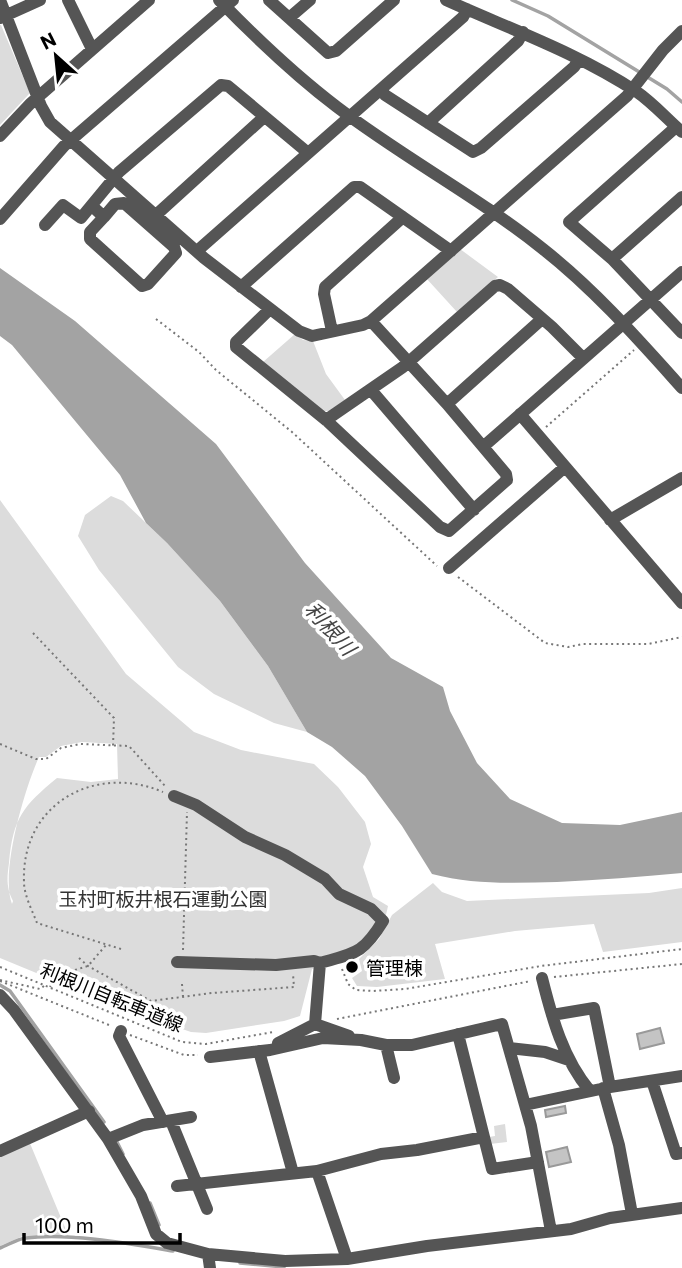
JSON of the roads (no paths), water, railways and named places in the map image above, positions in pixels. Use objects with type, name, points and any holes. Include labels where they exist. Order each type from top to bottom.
[{"type":"street","points":[[0,0],[3,17],[50,122],[197,251],[309,336],[371,321],[636,85],[663,50],[682,31]]},
{"type":"street","points":[[3,17],[40,0]]},
{"type":"street","points":[[68,0],[92,49]]},
{"type":"street","points":[[270,0],[324,50],[332,53],[394,0]]},
{"type":"street","points":[[289,19],[310,0]]},
{"type":"street","points":[[446,0],[523,32],[636,85],[679,129],[569,222],[612,259],[682,333]]},
{"type":"street","points":[[0,136],[39,96],[142,2]]},
{"type":"street","points":[[0,219],[71,141],[226,2],[294,72],[350,116],[495,213],[579,280],[624,323],[682,388]]},
{"type":"street","points":[[197,251],[463,17],[467,9]]},
{"type":"street","points":[[428,123],[518,41],[523,32]]},
{"type":"street","points":[[381,89],[467,151],[477,151],[574,68],[579,60]]},
{"type":"street","points":[[45,225],[63,205],[79,218],[113,179],[220,85],[228,86],[307,152]]},
{"type":"street","points":[[156,215],[264,117]]},
{"type":"street","points":[[241,287],[354,187],[360,187],[451,251]]},
{"type":"street","points":[[612,259],[682,197]]},
{"type":"street","points":[[115,204],[124,204],[174,247],[176,253],[148,284],[142,286],[90,239],[90,232],[104,217],[115,204]]},
{"type":"street","points":[[88,210],[104,217]]},
{"type":"street","points":[[332,331],[325,287],[403,217]]},
{"type":"street","points":[[484,446],[682,272]]},
{"type":"street","points":[[326,421],[409,362],[495,286],[508,289],[583,358]]},
{"type":"street","points":[[270,309],[236,342],[236,347],[326,421],[443,529],[451,530],[507,480],[506,474],[371,321]]},
{"type":"street","points":[[447,404],[542,319]]},
{"type":"street","points":[[371,390],[474,510]]},
{"type":"street","points":[[520,415],[682,603]]},
{"type":"street","points":[[449,568],[565,467]]},
{"type":"street","points":[[610,520],[682,478]]},
{"type":"street","points":[[174,796],[245,837],[295,861],[325,879],[339,894],[371,909],[383,921],[371,940],[355,954],[320,963],[314,961],[276,965],[180,962]]},
{"type":"street","points":[[315,1024],[320,963]]},
{"type":"street","points":[[541,979],[552,1015],[578,1077],[601,1089]]},
{"type":"street","points":[[0,995],[14,1010],[108,1139],[142,1196],[156,1234],[167,1243],[208,1254],[285,1261],[347,1259],[427,1246],[571,1229],[632,1214],[682,1208]]},
{"type":"street","points":[[552,1015],[594,1007],[601,1089],[619,1145],[632,1214]]},
{"type":"street","points":[[264,1051],[315,1024],[360,1040]]},
{"type":"street","points":[[210,1057],[264,1051],[323,1038],[412,1045],[502,1024],[525,1105],[551,1231]]},
{"type":"street","points":[[121,1031],[119,1036],[167,1122],[198,1184],[207,1209]]},
{"type":"street","points":[[458,1034],[492,1169],[538,1162]]},
{"type":"street","points":[[386,1045],[394,1078]]},
{"type":"street","points":[[509,1048],[545,1052],[569,1060]]},
{"type":"street","points":[[264,1051],[293,1173]]},
{"type":"street","points":[[525,1105],[682,1076]]},
{"type":"street","points":[[652,1081],[676,1154],[682,1153]]},
{"type":"street","points":[[0,1151],[89,1111]]},
{"type":"street","points":[[108,1139],[144,1125],[191,1116]]},
{"type":"street","points":[[177,1186],[317,1171],[381,1154],[484,1137]]},
{"type":"street","points":[[317,1171],[347,1259]]},
{"type":"street","points":[[208,1254],[210,1268]]},
{"type":"water","name":"利根川","points":[[0,268],[75,321],[216,444],[305,563],[391,658],[443,687],[450,711],[477,763],[510,799],[562,823],[620,825],[682,812],[682,873],[510,883],[478,882],[432,874],[402,826],[365,776],[332,747],[307,732],[268,666],[220,601],[146,523],[120,475],[12,345],[0,336]]},
{"type":"waterway","points":[[512,0],[548,16],[667,89],[682,102]]},
{"type":"waterway","points":[[0,985],[10,991],[104,1122]]},
{"type":"waterway","points":[[116,1140],[123,1154]]},
{"type":"waterway","points":[[150,1203],[159,1225]]},
{"type":"waterway","points":[[0,1248],[23,1239],[60,1237],[173,1251]]},
{"type":"waterway","points":[[240,1263],[284,1267]]},
{"type":"place","name":"管理棟","points":[[352,967]]},
{"type":"park label","name":"玉村町板井根石運動公園","points":[[163,898]]}]
